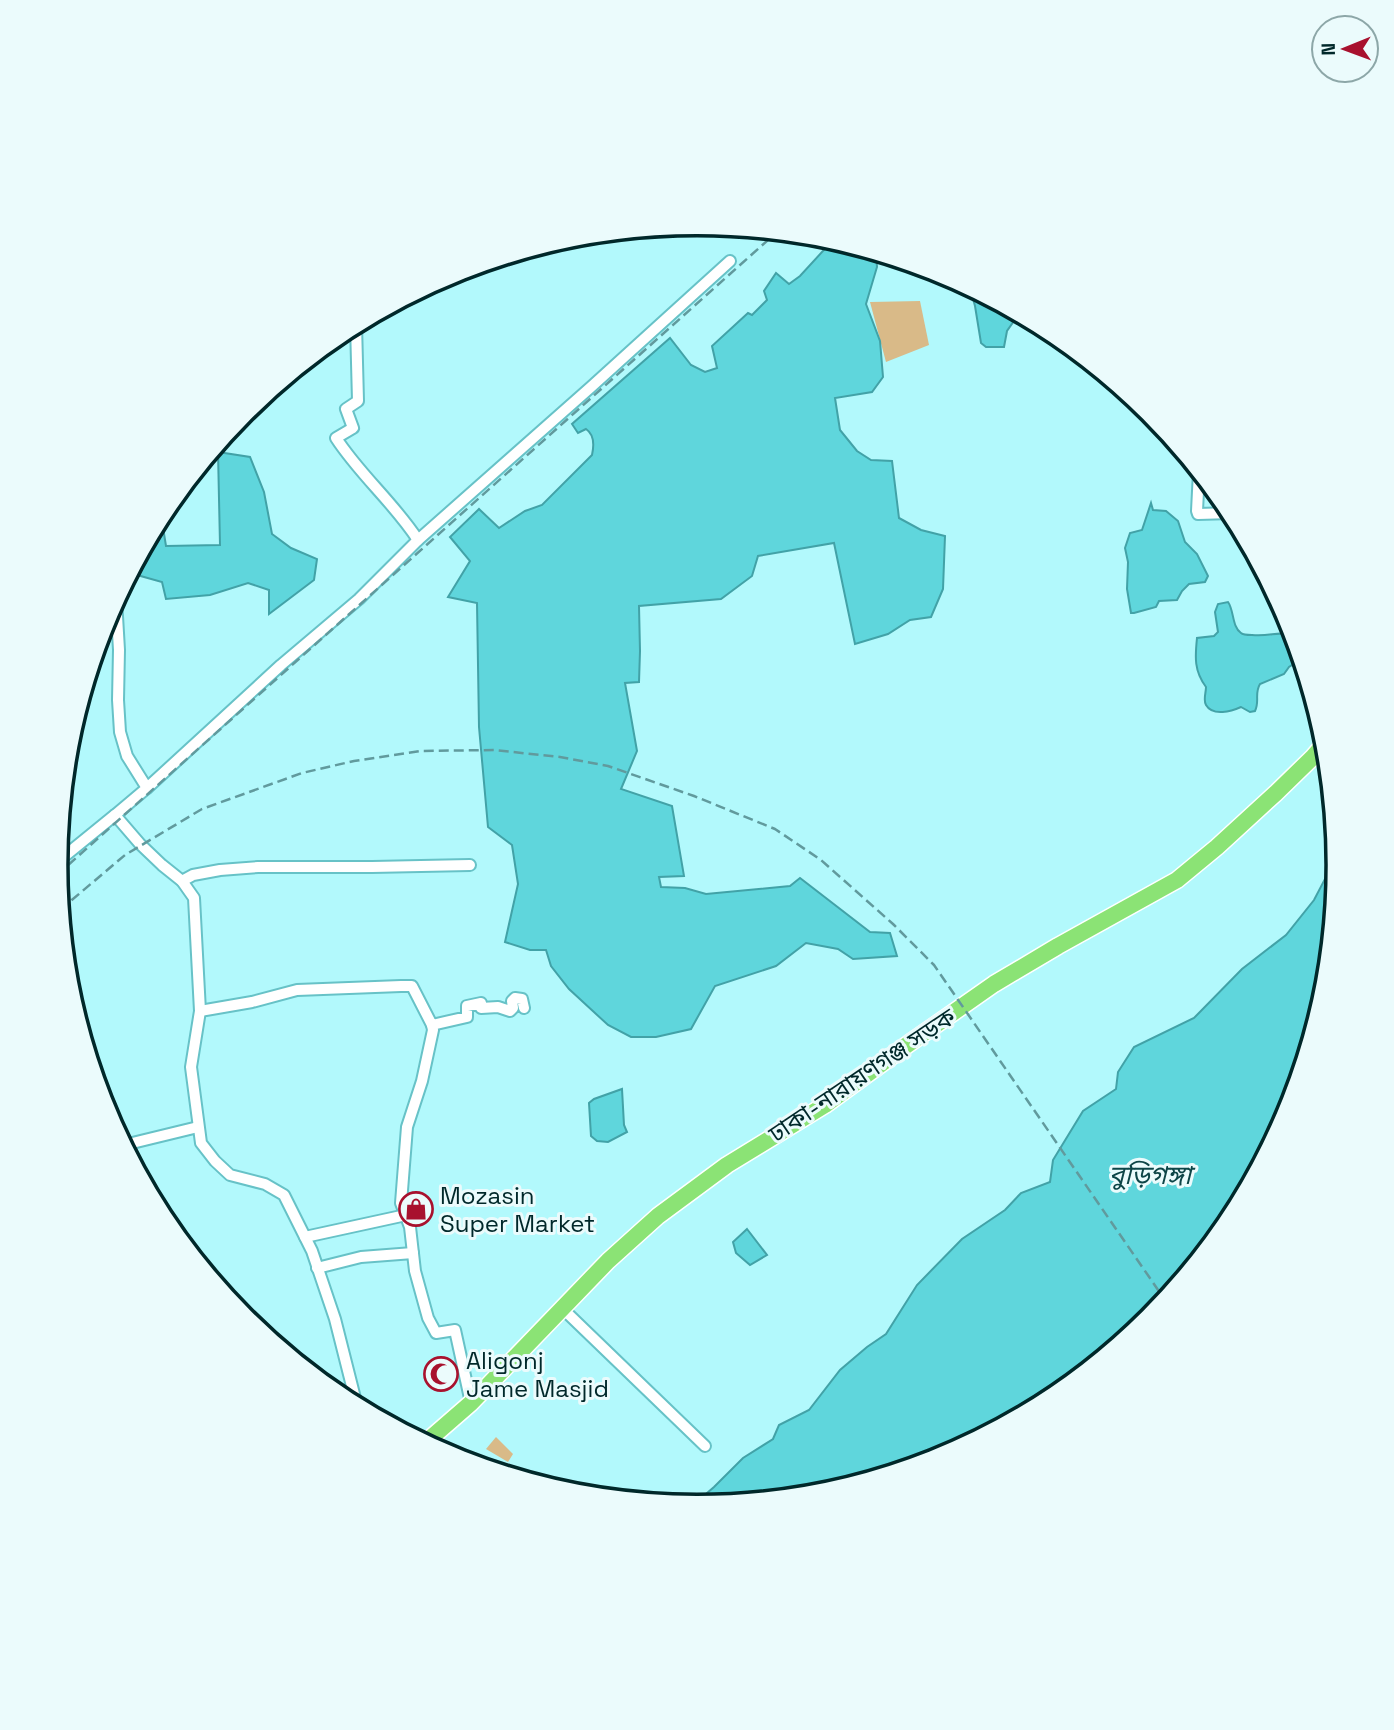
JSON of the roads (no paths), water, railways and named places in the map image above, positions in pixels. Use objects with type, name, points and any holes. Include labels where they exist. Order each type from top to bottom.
[{"type":"highway","name":"ঢাকা-নারায়ণগঞ্জ সড়ক","points":[[433,1436],[471,1402],[608,1261],[658,1216],[727,1166],[825,1105],[994,984],[1177,880],[1217,847],[1316,754]]},
{"type":"street","points":[[69,853],[147,788],[359,599],[418,540],[730,261]]},
{"type":"street","points":[[356,337],[358,401],[346,409],[353,428],[336,438],[404,518],[418,540]]},
{"type":"street","points":[[1198,485],[1198,514],[1218,513]]},
{"type":"street","points":[[117,621],[120,732],[127,757],[147,788]]},
{"type":"street","points":[[115,815],[148,851],[182,881],[194,898],[200,1012],[191,1067],[201,1143],[230,1175],[265,1184],[284,1195],[305,1237],[335,1319],[353,1391]]},
{"type":"street","points":[[182,881],[193,875],[220,870],[258,867],[470,865]]},
{"type":"street","points":[[200,1012],[297,990],[412,986],[433,1030],[422,1081],[407,1127],[401,1203],[410,1227],[415,1271],[428,1318],[436,1333],[455,1330],[471,1402]]},
{"type":"street","points":[[432,1025],[467,1017],[467,1006],[473,1003],[481,1003],[481,1007],[498,1007],[510,1011],[515,998],[522,999],[524,1008]]},
{"type":"street","points":[[133,1143],[198,1127]]},
{"type":"street","points":[[305,1237],[406,1215]]},
{"type":"street","points":[[317,1268],[361,1257],[413,1253]]},
{"type":"street","points":[[563,1308],[705,1446]]},
{"type":"water","points":[[825,249],[877,263],[866,304],[880,341],[883,377],[872,392],[835,398],[840,430],[857,451],[871,460],[892,461],[899,518],[921,530],[945,536],[943,589],[931,617],[910,620],[888,634],[855,644],[834,543],[758,556],[752,576],[721,599],[639,606],[639,682],[625,683],[637,751],[621,789],[672,806],[684,876],[659,877],[661,887],[685,888],[706,894],[790,886],[800,878],[870,932],[890,933],[897,956],[853,959],[838,949],[806,943],[776,966],[715,986],[691,1029],[656,1037],[631,1037],[608,1025],[569,989],[551,966],[546,950],[530,950],[505,942],[518,884],[512,845],[488,827],[479,727],[477,603],[448,597],[470,561],[450,537],[479,509],[499,528],[525,511],[542,505],[592,455],[591,434],[586,429],[578,433],[572,424],[670,338],[691,365],[705,372],[717,368],[712,346],[748,313],[752,315],[767,300],[764,291],[776,273],[789,284]]},
{"type":"water","points":[[973,300],[1014,322],[1007,331],[1004,347],[986,347],[981,343]]},
{"type":"water","points":[[222,453],[250,457],[264,492],[272,534],[291,548],[317,559],[314,580],[269,614],[269,590],[248,583],[210,595],[166,599],[162,582],[139,576],[164,532],[166,546],[220,545],[218,457]]},
{"type":"water","points":[[1151,503],[1153,510],[1166,511],[1178,521],[1185,542],[1197,554],[1208,576],[1205,582],[1189,584],[1177,600],[1159,601],[1156,607],[1131,613],[1125,548],[1130,533],[1142,530]]},
{"type":"water","points":[[1228,602],[1236,627],[1245,635],[1282,634],[1292,663],[1284,674],[1260,684],[1255,711],[1250,712],[1241,707],[1218,712],[1209,709],[1205,703],[1206,687],[1196,664],[1197,638],[1214,636],[1218,632],[1215,612],[1218,604]]},
{"type":"water","name":"বুড়িগঙ্গা","points":[[1325,878],[1314,988],[1304,1028],[1278,1106],[1242,1179],[1220,1214],[1170,1280],[1142,1310],[1080,1364],[1046,1388],[1011,1410],[938,1446],[860,1472],[820,1482],[706,1494],[743,1458],[773,1439],[779,1425],[809,1410],[840,1370],[886,1334],[917,1285],[962,1239],[1005,1210],[1021,1193],[1050,1182],[1053,1160],[1083,1111],[1116,1089],[1118,1072],[1134,1047],[1194,1018],[1242,969],[1286,935],[1314,900]]},
{"type":"water","points":[[622,1089],[624,1125],[627,1132],[608,1142],[597,1141],[591,1136],[589,1103]]},
{"type":"water","points":[[747,1229],[767,1255],[750,1265],[736,1253],[733,1242]]},
{"type":"railway","points":[[68,865],[767,241]]},
{"type":"railway","points":[[70,902],[125,855],[202,809],[302,773],[354,761],[420,751],[494,750],[560,757],[608,766],[694,796],[775,829],[821,860],[893,924],[934,965],[1159,1292]]},
{"type":"place","name":"Mozasin Super Market","points":[[416,1209]]},
{"type":"place","name":"Aligonj Jame Masjid","points":[[441,1374]]}]
